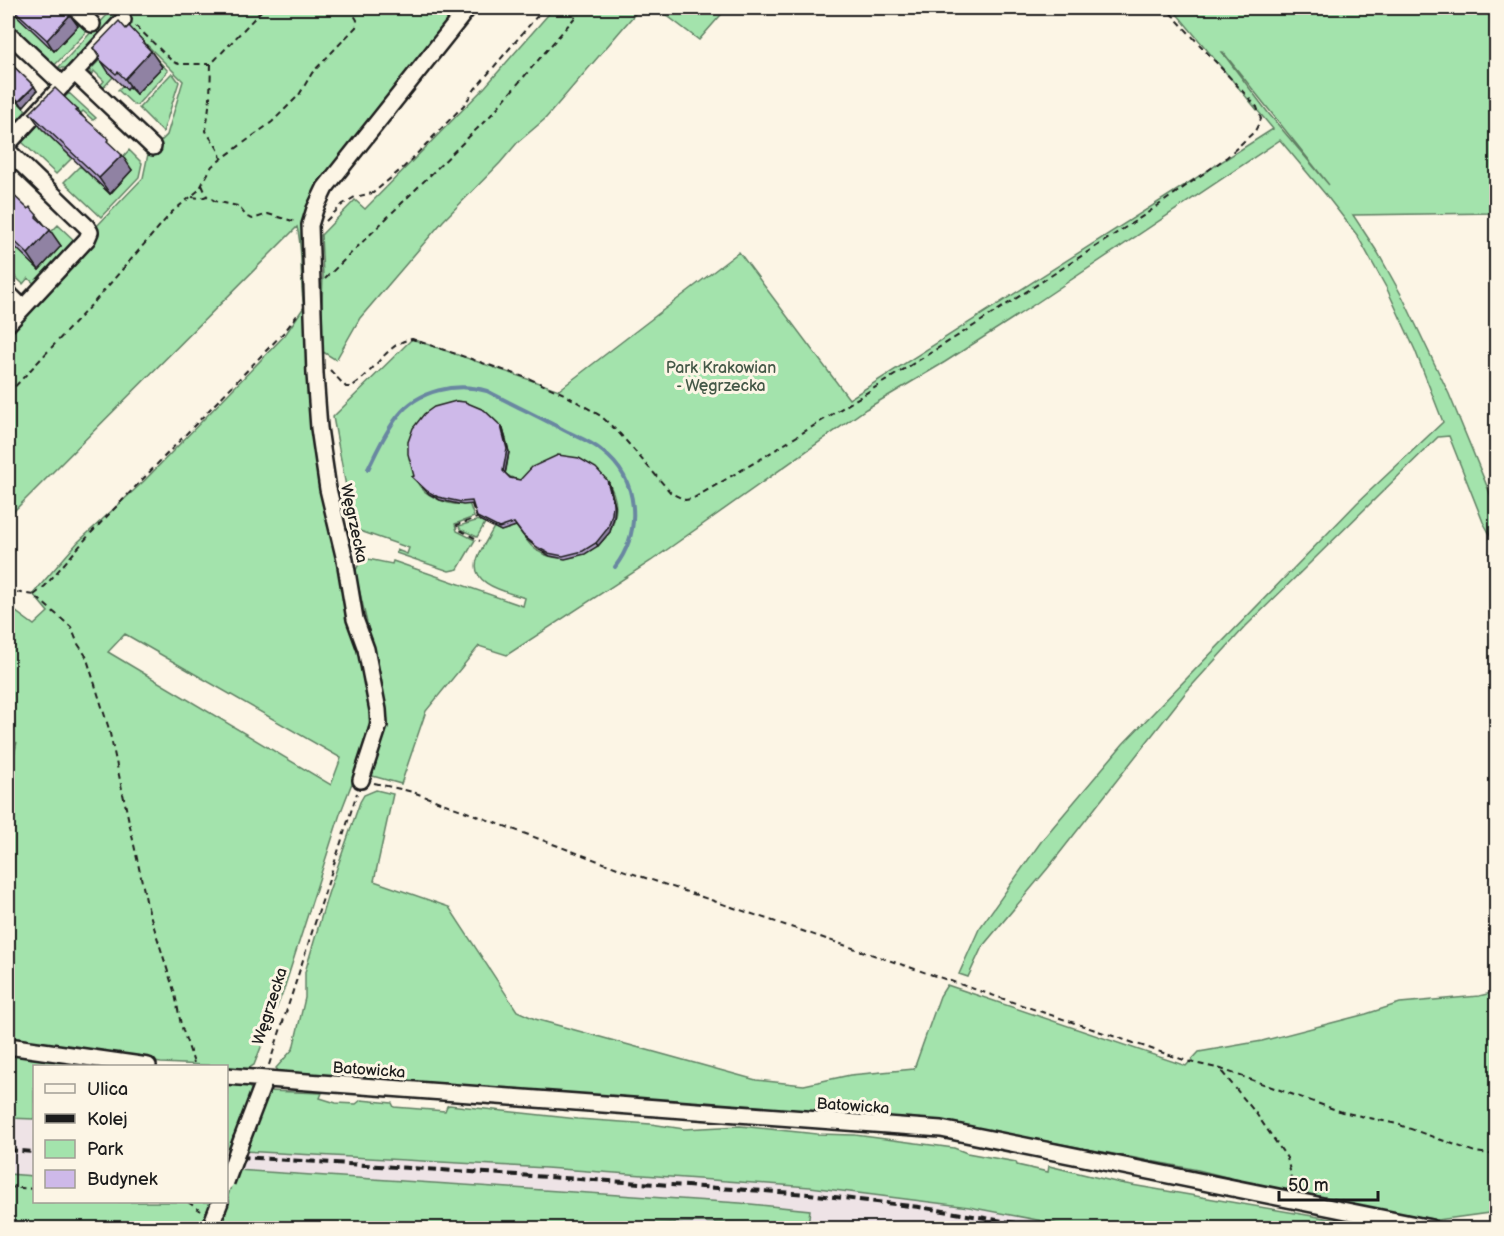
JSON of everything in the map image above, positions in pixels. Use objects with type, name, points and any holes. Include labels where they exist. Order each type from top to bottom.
[{"type":"street","points":[[75,8],[92,24]]},
{"type":"street","name":"Węgrzecka","points":[[361,780],[379,725],[378,710],[366,649],[355,619],[345,560],[328,489],[319,428],[314,364],[314,288],[310,228],[315,208],[325,188],[468,8]]},
{"type":"street","points":[[8,144],[63,85],[129,22]]},
{"type":"street","points":[[8,33],[63,85]]},
{"type":"street","points":[[75,73],[153,147]]},
{"type":"street","points":[[8,151],[90,232],[87,239],[8,324]]},
{"type":"street","points":[[8,293],[22,308]]},
{"type":"street","points":[[8,1047],[141,1065]]},
{"type":"street","name":"Batowicka","points":[[228,1076],[941,1129],[1431,1228]]},
{"type":"street","points":[[228,1177],[265,1079]]},
{"type":"street","points":[[210,1228],[220,1203]]},
{"type":"path","points":[[221,161],[215,143],[206,131],[211,64],[264,8]]},
{"type":"path","points":[[8,394],[95,301],[172,212],[199,190],[212,166],[272,122],[299,95],[312,73],[356,27],[357,20],[350,8]]},
{"type":"path","points":[[325,222],[343,204],[355,197],[373,193],[404,167],[464,105],[544,8]]},
{"type":"path","points":[[314,288],[327,278],[491,115],[584,8]]},
{"type":"path","points":[[314,364],[324,364],[346,387],[350,387],[366,376],[398,344],[412,339],[530,379],[562,393],[601,416],[620,434],[664,486],[678,497],[692,499],[759,460],[1057,272],[1146,214],[1227,157],[1247,140],[1255,131],[1261,118],[1257,106],[1166,8]]},
{"type":"path","points":[[129,22],[173,62],[211,64]]},
{"type":"path","points":[[202,185],[207,196],[215,201],[238,206],[247,217],[253,219],[268,214],[290,219],[310,228]]},
{"type":"path","points":[[192,197],[207,196]]},
{"type":"path","points":[[34,594],[45,586],[90,534],[286,330],[301,310],[314,306]]},
{"type":"path","points":[[472,505],[477,518],[457,525],[458,530],[480,541]]},
{"type":"path","points":[[8,587],[15,592],[34,594],[71,627],[78,644],[87,656],[109,729],[147,904],[175,994],[180,1026],[195,1065]]},
{"type":"path","points":[[361,780],[412,792],[628,872],[1190,1062],[1221,1070],[1342,1112],[1397,1124],[1475,1152],[1497,1155]]},
{"type":"path","name":"Węgrzecka","points":[[265,1079],[361,780]]},
{"type":"path","points":[[1221,1070],[1255,1112],[1287,1158],[1291,1175],[1287,1200]]},
{"type":"path","points":[[8,1187],[33,1189]]},
{"type":"shaded area","points":[[8,1118],[33,1119],[33,1176],[8,1174]]},
{"type":"shaded area","points":[[228,1149],[810,1187],[969,1207],[1078,1228],[505,1228],[692,1222],[808,1225],[810,1210],[740,1203],[228,1169]]},
{"type":"green space","points":[[8,8],[64,8],[88,30],[52,68],[8,26]]},
{"type":"green space","points":[[102,8],[459,8],[320,187],[307,372],[316,461],[353,637],[366,681],[371,717],[357,770],[340,814],[284,989],[254,1065],[246,1070],[228,1068],[228,1065],[161,1063],[33,1045],[8,1039],[8,780],[17,742],[8,752],[8,613],[12,609],[34,625],[48,612],[33,594],[38,588],[78,542],[144,481],[285,335],[304,307],[297,227],[8,517],[8,332],[95,239],[95,228],[143,178],[148,154],[167,135],[183,81],[117,15],[67,68],[58,68],[108,14]],"holes":[[[125,634],[341,758],[331,785],[108,652]]]},
{"type":"green space","points":[[554,8],[640,8],[545,119],[517,143],[443,221],[360,318],[336,360],[320,350],[323,276],[321,235],[355,200],[365,209],[485,87]]},
{"type":"green space","points":[[657,8],[727,8],[699,40]]},
{"type":"green space","name":"Park Krakowian - Węgrzecka","points":[[1172,8],[1184,8],[1188,12],[1224,8],[1496,8],[1496,213],[1353,215],[1378,253],[1403,298],[1449,394],[1496,508],[1496,545],[1483,522],[1449,436],[1438,437],[1245,627],[1186,692],[1048,868],[982,947],[968,977],[959,974],[979,929],[1043,839],[1123,744],[1357,503],[1443,422],[1415,350],[1387,289],[1357,235],[1280,140],[1032,306],[866,409],[651,561],[507,655],[479,646],[426,711],[401,784],[369,775],[384,727],[380,678],[355,572],[360,562],[368,559],[392,564],[393,561],[523,606],[525,598],[491,586],[478,574],[476,567],[478,557],[494,527],[501,531],[519,525],[531,546],[549,556],[568,558],[587,552],[603,539],[614,522],[615,502],[606,479],[522,483],[505,474],[508,454],[506,438],[497,423],[483,410],[410,457],[416,480],[425,491],[439,500],[455,504],[469,503],[474,517],[455,524],[457,531],[475,540],[458,569],[449,571],[396,553],[397,550],[407,554],[409,548],[354,529],[333,417],[412,339],[559,390],[739,252],[849,399],[1273,129]],"holes":[[[1223,52],[1329,185],[1269,114]]]},
{"type":"green space","points":[[127,32],[109,73],[113,77],[103,88],[98,88],[104,81],[94,71],[90,76],[90,70]]},
{"type":"green space","points":[[155,57],[168,71],[137,105],[134,105],[118,90],[122,86],[129,87],[136,94]]},
{"type":"green space","points":[[171,74],[179,82],[163,132],[139,108]]},
{"type":"green space","points":[[50,83],[51,88],[8,136],[8,92],[27,111],[47,90]]},
{"type":"green space","points":[[69,93],[96,118],[93,120],[83,111],[77,117],[42,129],[72,158],[56,174],[22,142]]},
{"type":"green space","points":[[129,150],[142,163],[139,177],[101,217],[64,182],[80,166],[110,194],[121,159]]},
{"type":"green space","points":[[58,225],[76,242],[36,285],[28,278],[23,284],[8,270],[8,243],[49,234]]},
{"type":"green space","points":[[479,520],[485,523],[477,537],[460,529],[459,526]]},
{"type":"green space","points":[[376,790],[393,794],[374,881],[449,907],[517,1011],[535,1019],[756,1080],[804,1085],[850,1075],[914,1069],[940,996],[947,985],[1186,1066],[1199,1052],[1262,1041],[1400,1003],[1479,996],[1496,992],[1496,1212],[1438,1220],[1307,1197],[1198,1170],[1040,1140],[892,1120],[279,1072],[276,1068],[293,1049],[305,998],[305,972],[328,894],[360,802],[364,795]]},
{"type":"green space","points":[[8,1054],[84,1065],[33,1065],[33,1119],[8,1118]]},
{"type":"green space","points":[[228,1082],[245,1084],[252,1090],[232,1150],[228,1149]]},
{"type":"green space","points":[[268,1091],[322,1093],[320,1098],[336,1103],[356,1104],[361,1100],[392,1103],[394,1107],[445,1111],[449,1105],[684,1129],[740,1126],[817,1134],[855,1135],[954,1148],[1048,1172],[1049,1166],[1120,1183],[1383,1228],[1159,1228],[1148,1226],[1147,1228],[1079,1228],[969,1207],[810,1187],[546,1168],[244,1151]]},
{"type":"green space","points":[[236,1170],[740,1203],[810,1210],[808,1225],[692,1222],[505,1228],[218,1228],[226,1203],[228,1203]]},
{"type":"green space","points":[[8,1174],[33,1176],[33,1203],[213,1203],[203,1228],[8,1228]]},
{"type":"building","points":[[12,8],[63,8],[70,15],[47,40]]},
{"type":"building","points":[[119,21],[126,29],[129,26],[151,51],[125,79],[98,58],[100,55],[93,48]]},
{"type":"building","points":[[8,61],[34,86],[19,101],[8,91]]},
{"type":"building","points":[[55,88],[78,110],[76,111],[109,139],[107,141],[122,155],[99,178],[30,113]]},
{"type":"building","points":[[8,190],[28,209],[30,207],[37,215],[36,217],[50,230],[28,254],[8,235]]},
{"type":"building","points":[[456,401],[465,402],[484,410],[501,426],[507,449],[503,471],[510,478],[520,480],[532,467],[558,455],[579,458],[596,468],[607,480],[613,503],[608,528],[596,543],[583,551],[563,556],[548,553],[523,535],[514,523],[499,528],[477,517],[472,501],[461,502],[438,497],[427,491],[412,477],[414,476],[408,454],[408,442],[413,428],[424,414],[434,407]]},
{"type":"waterway","points":[[368,469],[393,422],[406,407],[416,400],[438,390],[450,388],[463,387],[487,391],[588,441],[615,463],[624,476],[633,506],[630,538],[615,567]]},
{"type":"railway","points":[[8,1150],[33,1152]]},
{"type":"railway","points":[[228,1156],[809,1194],[919,1207],[1046,1228]]}]
